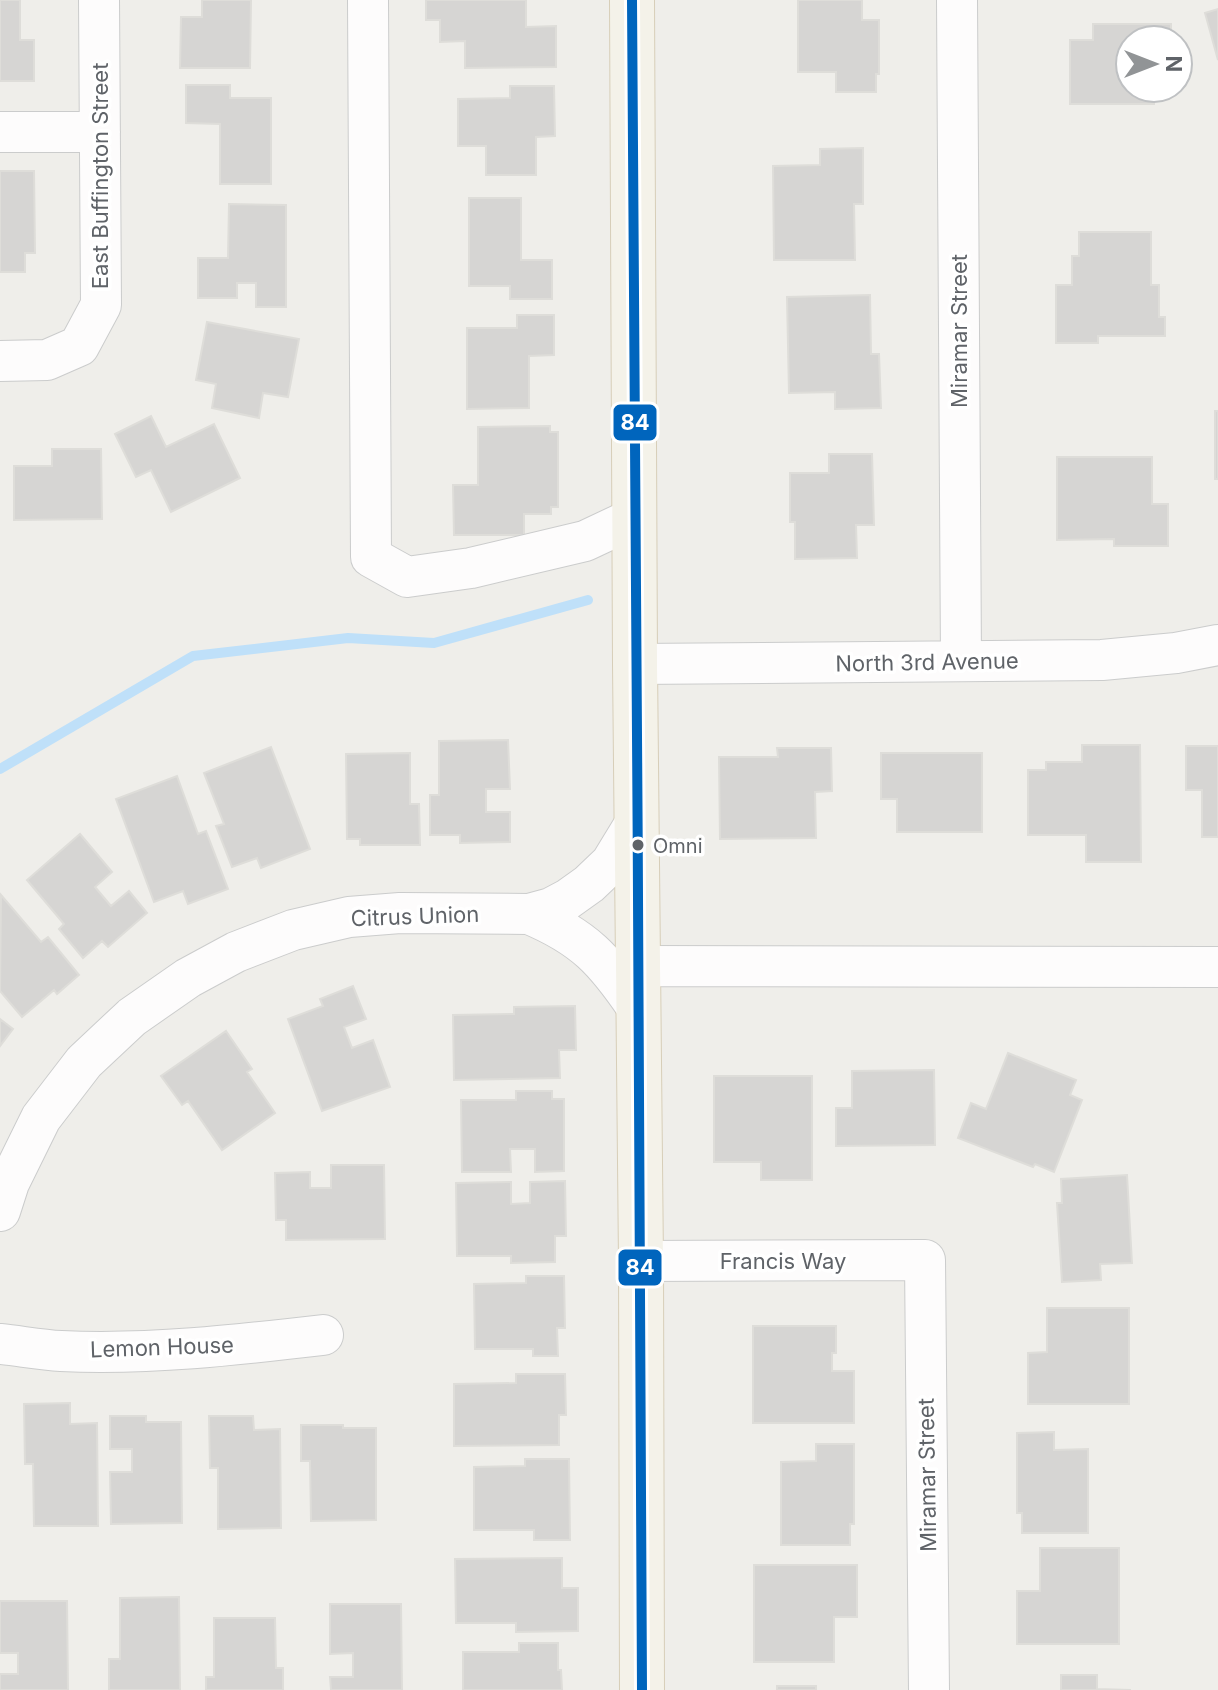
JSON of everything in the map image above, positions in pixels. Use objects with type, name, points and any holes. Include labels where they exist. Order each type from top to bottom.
[{"type":"main road","points":[[632,0],[642,1690]]},
{"type":"street","name":"East Buffington Street","points":[[0,361],[47,360],[79,346],[101,305],[99,0]]},
{"type":"street","points":[[368,0],[371,557],[407,577],[471,568],[585,541],[634,518]]},
{"type":"street","name":"Miramar Street","points":[[957,0],[961,661]]},
{"type":"street","points":[[0,132],[100,132]]},
{"type":"street","name":"North 3rd Avenue","points":[[635,664],[1102,660],[1176,653],[1218,645]]},
{"type":"street","name":"Citrus Union","points":[[0,1211],[9,1183],[41,1118],[84,1062],[132,1017],[188,978],[236,952],[293,930],[349,917],[400,913],[529,914],[551,908],[589,884],[611,863],[636,822]]},
{"type":"street","name":"Citrus Union","points":[[529,914],[550,922],[591,950],[614,974],[638,1009]]},
{"type":"street","points":[[637,966],[1218,967]]},
{"type":"street","name":"Miramar Street","points":[[925,1260],[929,1690]]},
{"type":"street","name":"Francis Way","points":[[641,1261],[925,1260]]},
{"type":"street","name":"Lemon House","points":[[0,1344],[59,1351],[126,1351],[212,1347],[323,1335]]},
{"type":"building","points":[[0,0],[20,0],[20,40],[34,40],[34,81],[0,81]]},
{"type":"building","points":[[202,0],[251,0],[250,68],[180,68],[181,17],[202,17]]},
{"type":"building","points":[[426,0],[526,0],[526,27],[556,26],[556,67],[465,68],[465,41],[440,42],[440,20],[426,20]]},
{"type":"building","points":[[798,0],[862,0],[862,20],[879,20],[876,92],[836,92],[836,72],[798,72]]},
{"type":"building","points":[[1218,9],[1218,60],[1205,13]]},
{"type":"building","points":[[1093,24],[1114,24],[1114,104],[1070,104],[1070,40],[1093,40]]},
{"type":"building","points":[[186,85],[230,85],[230,98],[271,98],[271,184],[220,184],[220,124],[186,123]]},
{"type":"building","points":[[510,86],[554,86],[555,136],[536,137],[536,175],[486,175],[486,146],[458,146],[458,99],[510,98]]},
{"type":"building","points":[[863,148],[863,204],[854,204],[855,260],[774,260],[773,166],[820,165],[820,149]]},
{"type":"building","points":[[0,171],[34,171],[35,253],[25,253],[25,272],[0,272]]},
{"type":"building","points":[[469,198],[521,198],[521,260],[552,260],[552,299],[510,299],[510,286],[469,286]]},
{"type":"building","points":[[229,204],[286,205],[286,307],[256,307],[256,283],[237,283],[237,298],[198,298],[198,258],[228,258]]},
{"type":"building","points":[[1079,232],[1151,232],[1151,285],[1159,285],[1159,317],[1165,317],[1165,336],[1098,336],[1098,343],[1056,343],[1056,285],[1072,285],[1072,256],[1079,256]]},
{"type":"building","points":[[870,295],[871,354],[879,354],[881,408],[835,409],[835,392],[789,393],[787,297]]},
{"type":"building","points":[[517,315],[554,315],[554,355],[529,356],[529,408],[467,409],[467,328],[517,328]]},
{"type":"building","points":[[207,322],[299,339],[288,397],[263,393],[259,418],[212,408],[216,384],[196,380]]},
{"type":"building","points":[[1215,411],[1218,411],[1218,479],[1215,479]]},
{"type":"building","points":[[151,416],[166,447],[214,424],[240,478],[171,512],[151,470],[136,477],[115,434]]},
{"type":"building","points":[[550,426],[550,432],[558,432],[558,507],[551,507],[551,514],[524,514],[524,535],[454,535],[453,485],[478,485],[478,427]]},
{"type":"building","points":[[52,449],[101,449],[102,519],[14,520],[14,466],[52,466]]},
{"type":"building","points":[[829,454],[872,454],[874,525],[856,525],[857,558],[795,559],[795,522],[790,522],[790,473],[829,473]]},
{"type":"building","points":[[1057,457],[1152,457],[1152,504],[1168,504],[1168,546],[1114,546],[1114,539],[1057,540]]},
{"type":"building","points":[[508,740],[510,789],[486,789],[486,812],[510,812],[510,842],[460,843],[460,835],[430,835],[430,795],[439,795],[439,741]]},
{"type":"building","points":[[1082,745],[1140,745],[1141,862],[1086,862],[1086,835],[1028,835],[1028,770],[1046,770],[1046,762],[1082,762]]},
{"type":"building","points":[[1186,746],[1218,746],[1218,837],[1202,837],[1202,790],[1186,790]]},
{"type":"building","points":[[271,747],[310,849],[261,868],[257,858],[232,867],[216,826],[224,824],[204,773]]},
{"type":"building","points":[[777,748],[831,748],[832,791],[815,792],[816,838],[720,839],[719,757],[778,757]]},
{"type":"building","points":[[410,753],[410,804],[419,804],[420,845],[360,845],[360,839],[347,839],[346,754]]},
{"type":"building","points":[[881,753],[982,753],[982,832],[897,832],[897,799],[881,799]]},
{"type":"building","points":[[177,776],[198,834],[206,831],[228,889],[188,904],[183,891],[154,902],[116,799]]},
{"type":"building","points":[[80,834],[112,872],[95,887],[111,906],[129,891],[147,913],[108,947],[102,941],[83,958],[59,929],[64,924],[27,880]]},
{"type":"building","points":[[1,895],[41,942],[48,937],[79,975],[57,994],[54,990],[22,1017],[0,991]]},
{"type":"building","points":[[353,986],[366,1019],[344,1027],[352,1048],[373,1040],[390,1087],[322,1111],[288,1019],[323,1006],[320,999]]},
{"type":"building","points":[[575,1006],[576,1050],[559,1050],[560,1078],[454,1080],[453,1015],[514,1014],[514,1007]]},
{"type":"building","points":[[0,1019],[13,1029],[0,1046]]},
{"type":"building","points":[[226,1031],[252,1069],[247,1072],[275,1113],[222,1150],[188,1101],[182,1105],[161,1076]]},
{"type":"building","points":[[1008,1053],[1076,1080],[1070,1095],[1082,1100],[1054,1172],[958,1138],[971,1103],[986,1109]]},
{"type":"building","points":[[934,1070],[935,1145],[836,1146],[836,1108],[852,1108],[852,1071]]},
{"type":"building","points":[[714,1076],[812,1076],[812,1180],[761,1180],[761,1162],[714,1162]]},
{"type":"building","points":[[516,1091],[552,1091],[552,1099],[564,1099],[564,1171],[535,1172],[535,1149],[510,1149],[511,1172],[462,1172],[461,1100],[516,1100]]},
{"type":"building","points":[[331,1165],[384,1165],[385,1239],[286,1240],[286,1220],[276,1220],[275,1173],[310,1172],[310,1188],[331,1188]]},
{"type":"building","points":[[1127,1175],[1132,1263],[1100,1264],[1101,1280],[1062,1282],[1057,1203],[1062,1203],[1061,1179]]},
{"type":"building","points":[[565,1181],[566,1236],[555,1236],[555,1262],[511,1263],[511,1256],[457,1256],[456,1183],[511,1182],[511,1204],[530,1203],[530,1182]]},
{"type":"building","points":[[526,1276],[564,1276],[565,1328],[557,1328],[558,1356],[533,1356],[533,1349],[475,1349],[474,1284],[526,1283]]},
{"type":"building","points":[[1047,1308],[1129,1308],[1129,1404],[1028,1404],[1028,1353],[1047,1352]]},
{"type":"building","points":[[753,1326],[836,1326],[832,1371],[854,1371],[854,1423],[753,1423]]},
{"type":"building","points":[[516,1374],[565,1374],[566,1415],[559,1415],[559,1445],[454,1446],[454,1384],[516,1383]]},
{"type":"building","points":[[70,1403],[70,1424],[97,1423],[98,1526],[34,1526],[33,1464],[25,1464],[24,1404]]},
{"type":"building","points":[[110,1416],[146,1416],[146,1422],[181,1422],[182,1523],[111,1524],[110,1472],[132,1472],[132,1449],[110,1449]]},
{"type":"building","points":[[209,1416],[253,1416],[254,1430],[280,1429],[281,1528],[218,1529],[218,1468],[210,1468]]},
{"type":"building","points":[[301,1425],[376,1428],[376,1520],[311,1521],[310,1461],[301,1461]]},
{"type":"building","points":[[1054,1432],[1054,1450],[1088,1449],[1088,1533],[1022,1533],[1022,1513],[1017,1513],[1017,1433]]},
{"type":"building","points":[[816,1444],[854,1444],[854,1524],[850,1524],[850,1545],[781,1545],[781,1462],[816,1461]]},
{"type":"building","points":[[525,1459],[569,1459],[570,1540],[534,1540],[534,1530],[474,1530],[474,1467],[525,1466]]},
{"type":"building","points":[[1040,1548],[1119,1548],[1119,1644],[1017,1644],[1017,1591],[1040,1591]]},
{"type":"building","points":[[562,1558],[562,1588],[578,1588],[578,1631],[516,1632],[516,1623],[456,1623],[455,1559]]},
{"type":"building","points":[[754,1565],[857,1565],[857,1617],[834,1617],[834,1662],[754,1662]]},
{"type":"building","points":[[179,1597],[180,1690],[109,1690],[109,1659],[120,1659],[120,1598]]},
{"type":"building","points":[[0,1601],[67,1601],[68,1690],[0,1690],[0,1674],[18,1674],[18,1653],[0,1653]]},
{"type":"building","points":[[330,1604],[401,1604],[402,1690],[331,1690],[330,1677],[353,1677],[353,1653],[330,1654]]},
{"type":"building","points":[[214,1618],[275,1618],[276,1668],[283,1668],[283,1690],[206,1690],[206,1677],[214,1677]]},
{"type":"building","points":[[519,1643],[558,1643],[562,1690],[463,1690],[463,1652],[519,1652]]},
{"type":"building","points":[[1061,1675],[1097,1675],[1097,1689],[1131,1690],[1061,1690]]},
{"type":"building","points":[[777,1686],[816,1686],[816,1690],[777,1690]]},
{"type":"waterway","points":[[0,769],[193,656],[348,638],[434,643],[588,600]]},
{"type":"transit line","name":"84","points":[[632,0],[642,1690]]},
{"type":"place","name":"Omni","points":[[638,845]]}]
